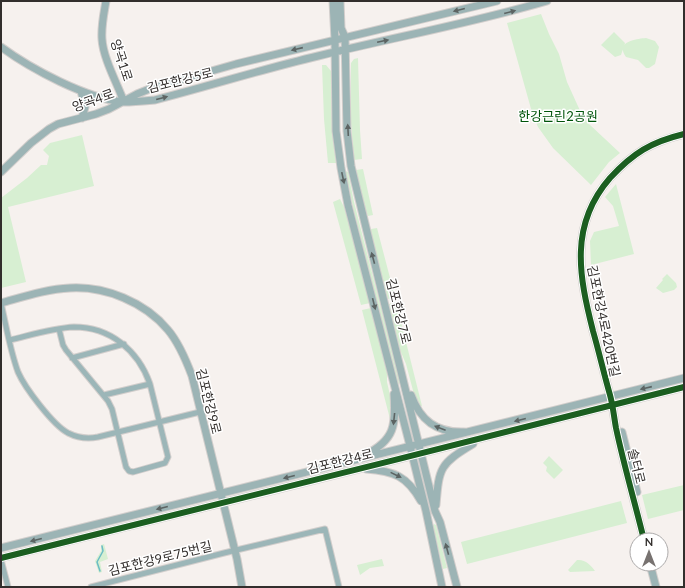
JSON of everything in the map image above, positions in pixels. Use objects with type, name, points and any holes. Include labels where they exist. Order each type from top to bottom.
[{"type":"street","name":"양곡1로","points":[[106,1],[102,40],[105,56],[124,102]]},
{"type":"street","name":"김포한강7로","points":[[333,1],[336,70],[336,131],[341,168],[348,205],[394,380],[426,511],[442,587]]},
{"type":"street","name":"김포한강7로","points":[[340,1],[341,28],[345,37],[347,131],[351,166],[435,511],[440,522],[456,587]]},
{"type":"street","name":"김포한강5로","points":[[124,102],[152,88],[236,64],[497,1]]},
{"type":"street","name":"김포한강5로","points":[[124,102],[155,100],[317,56],[449,27],[548,1]]},
{"type":"street","name":"양곡4로","points":[[1,47],[31,67],[81,91],[94,96],[124,102]]},
{"type":"street","points":[[317,56],[330,60],[336,70]]},
{"type":"street","points":[[81,91],[85,107],[82,118]]},
{"type":"street","name":"양곡4로","points":[[1,172],[31,143],[49,129],[58,124],[102,112],[124,102]]},
{"type":"street","name":"김포한강4로420번길","points":[[610,396],[582,286],[580,252],[584,225],[599,192],[626,162],[636,153],[647,147],[684,134]]},
{"type":"street","name":"김포한강9로","points":[[1,303],[53,290],[68,288],[94,289],[131,302],[156,318],[167,330],[175,341],[192,376],[235,550],[242,587]]},
{"type":"street","points":[[1,303],[15,362],[24,383],[35,399],[63,430],[74,436],[90,438],[200,412]]},
{"type":"street","points":[[10,340],[59,329],[72,327],[94,329],[114,337],[124,344],[141,363],[146,372],[168,457],[165,463],[132,472],[129,471],[126,467],[112,409],[104,395],[72,358],[63,345],[59,329]]},
{"type":"street","points":[[72,358],[124,344]]},
{"type":"street","points":[[399,363],[415,407],[425,419],[434,426],[446,430],[461,432],[478,430]]},
{"type":"street","name":"김포한강4로","points":[[1,548],[684,378]]},
{"type":"street","points":[[354,461],[374,451],[384,441],[394,427],[394,380]]},
{"type":"street","points":[[104,395],[150,384]]},
{"type":"street","name":"김포한강4로","points":[[1,559],[222,502],[421,454],[684,387]]},
{"type":"street","name":"솔터로","points":[[610,396],[642,532]]},
{"type":"street","name":"솔터로","points":[[612,406],[620,426],[647,532]]},
{"type":"street","points":[[435,511],[438,482],[441,470],[451,457],[480,439]]},
{"type":"street","points":[[358,468],[387,471],[399,476],[409,483],[416,492],[426,511]]},
{"type":"street","name":"김포한강9로75번길","points":[[91,587],[235,550],[325,529],[339,587]]},
{"type":"street","points":[[1,559],[8,587]]},
{"type":"street","points":[[652,572],[656,587]]},
{"type":"street","points":[[657,572],[661,587]]},
{"type":"green space","name":"한강근린2공원","points":[[541,14],[559,54],[567,82],[582,115],[589,124],[620,153],[609,162],[591,185],[553,148],[538,127],[533,116],[507,23]]},
{"type":"green space","points":[[614,32],[625,43],[621,55],[615,57],[601,45]]},
{"type":"green space","points":[[646,38],[655,41],[659,47],[655,64],[649,68],[646,68],[638,60],[626,57],[623,52],[623,48],[628,42]]},
{"type":"green space","points":[[358,58],[362,159],[354,160],[351,123],[351,63],[354,59]]},
{"type":"green space","points":[[322,65],[326,65],[331,71],[332,131],[336,163],[328,163],[324,119]]},
{"type":"green space","points":[[82,135],[94,186],[8,207],[26,282],[1,288],[1,198],[41,165],[47,165],[49,156],[43,150],[50,143]]},
{"type":"green space","points":[[363,169],[373,215],[368,216],[362,201],[356,170]]},
{"type":"green space","points":[[345,171],[348,172],[354,202],[400,382],[399,384],[397,383]]},
{"type":"green space","points":[[616,184],[634,254],[591,265],[590,241],[594,232],[619,226],[613,206],[605,197]]},
{"type":"green space","points":[[340,199],[344,207],[370,303],[361,305],[333,202]]},
{"type":"green space","points":[[377,228],[395,297],[388,299],[371,238],[371,229]]},
{"type":"green space","points":[[667,274],[676,283],[677,287],[674,290],[663,293],[656,288]]},
{"type":"green space","points":[[396,302],[422,406],[418,407],[406,364],[400,350],[389,304]]},
{"type":"green space","points":[[371,308],[387,373],[387,382],[392,404],[391,419],[362,310]]},
{"type":"green space","points":[[549,456],[563,470],[554,479],[546,471],[547,467],[543,463]]},
{"type":"green space","points":[[684,485],[684,510],[648,519],[642,495]]},
{"type":"green space","points":[[621,501],[627,523],[467,564],[461,542]]},
{"type":"green space","points":[[434,524],[436,525],[447,568],[443,569],[433,526]]},
{"type":"green space","points":[[104,544],[108,559],[100,562],[102,572],[99,573],[95,561],[101,551],[101,545]]},
{"type":"green space","points":[[382,559],[384,566],[370,568],[360,575],[357,565]]},
{"type":"green space","points":[[577,560],[583,560],[588,563],[595,571],[570,572],[568,570]]},
{"type":"waterway","points":[[100,571],[97,562],[103,551],[102,546]]},
{"type":"cycle path","points":[[642,532],[619,442],[611,399],[588,311],[581,271],[583,233],[588,214],[597,196],[618,169],[635,155],[652,145],[684,134]]},
{"type":"cycle path","points":[[1,558],[684,387]]}]
